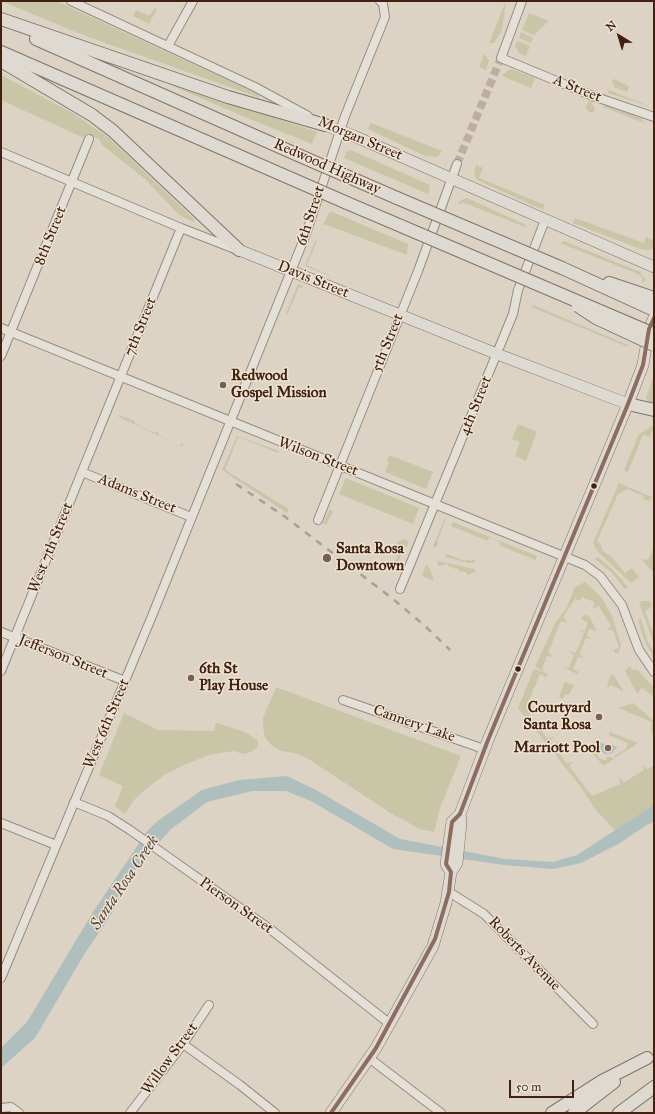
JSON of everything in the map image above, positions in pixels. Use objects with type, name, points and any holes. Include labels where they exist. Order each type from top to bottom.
[{"type":"highway","points":[[1,19],[228,97],[325,125]]},
{"type":"highway","name":"Redwood Highway","points":[[1,23],[298,155],[562,268],[654,310]]},
{"type":"highway","name":"Redwood Highway","points":[[1,52],[386,220],[555,292],[599,309],[654,334]]},
{"type":"highway","points":[[1,61],[92,115],[113,131],[239,250]]},
{"type":"highway","points":[[562,268],[654,298]]},
{"type":"highway","points":[[555,292],[596,318],[654,345]]},
{"type":"highway","points":[[628,404],[654,410]]},
{"type":"highway","points":[[552,1113],[602,1081],[650,1056]]},
{"type":"highway","points":[[574,1113],[650,1056]]},
{"type":"highway","points":[[619,1113],[654,1087]]},
{"type":"main road","name":"Morgan Street","points":[[325,125],[340,130],[654,267]]},
{"type":"main road","name":"Davis Street","points":[[239,250],[497,354],[628,404]]},
{"type":"main road","points":[[331,1113],[369,1058],[390,1024],[432,946],[442,922],[452,872],[457,863],[461,823],[460,814],[501,707],[628,404],[643,365],[649,329],[654,318]]},
{"type":"street","name":"Morgan Street","points":[[71,1],[255,88],[325,125]]},
{"type":"street","points":[[168,46],[193,1]]},
{"type":"street","name":"A Street","points":[[522,1],[500,58],[593,96],[654,117]]},
{"type":"street","name":"6th Street","points":[[211,470],[292,272],[306,234],[340,130],[384,16],[382,3]]},
{"type":"street","name":"8th Street","points":[[1,356],[89,139]]},
{"type":"street","name":"Davis Street","points":[[1,152],[181,228],[239,250]]},
{"type":"street","name":"5th Street","points":[[318,520],[400,314],[457,164]]},
{"type":"street","name":"4th Street","points":[[400,589],[513,314],[518,290],[545,220]]},
{"type":"street","name":"7th Street","points":[[101,426],[181,228]]},
{"type":"street","name":"Wilson Street","points":[[1,328],[564,556],[585,566],[600,576],[622,605],[639,650],[654,672]]},
{"type":"street","name":"West 7th Street","points":[[1,671],[101,426]]},
{"type":"street","name":"West 6th Street","points":[[1,978],[211,470]]},
{"type":"street","name":"Adams Street","points":[[82,472],[191,517]]},
{"type":"street","name":"Jefferson Street","points":[[1,632],[125,681]]},
{"type":"street","name":"Cannery Lake","points":[[343,700],[484,749]]},
{"type":"street","name":"Pierson Street","points":[[74,802],[108,816],[130,830],[270,929],[390,1024]]},
{"type":"street","points":[[1,823],[56,846]]},
{"type":"street","name":"Roberts Avenue","points":[[449,892],[484,914],[593,1024]]},
{"type":"street","name":"Willow Street","points":[[130,1113],[183,1044],[209,1005]]},
{"type":"street","points":[[183,1044],[240,1085],[275,1113]]},
{"type":"street","points":[[369,1058],[441,1113]]},
{"type":"street","points":[[1,1108],[11,1107],[19,1113]]},
{"type":"shaded area","points":[[1,1],[56,1],[258,94],[260,98],[83,35]]},
{"type":"shaded area","points":[[506,1],[502,30],[494,43],[489,43]]},
{"type":"shaded area","points":[[155,8],[157,9],[149,24],[133,16],[136,10],[149,16]]},
{"type":"shaded area","points":[[529,13],[549,21],[534,35],[522,30]]},
{"type":"shaded area","points":[[521,32],[533,38],[531,43],[519,38]]},
{"type":"shaded area","points":[[517,41],[530,46],[526,56],[519,53],[515,46]]},
{"type":"shaded area","points":[[484,54],[489,60],[486,70],[479,67]]},
{"type":"shaded area","points":[[131,68],[317,132],[312,144]]},
{"type":"shaded area","points":[[512,69],[535,78],[531,88],[502,76],[507,71]]},
{"type":"shaded area","points":[[1,75],[71,112],[108,137],[195,220],[193,222],[179,215],[145,179],[101,144],[99,139],[88,134],[82,137],[1,100]]},
{"type":"shaded area","points":[[614,79],[629,86],[627,92],[614,87],[612,80]]},
{"type":"shaded area","points":[[609,90],[649,106],[608,93]]},
{"type":"shaded area","points":[[589,101],[593,101],[592,104],[595,108],[593,113],[588,111],[585,107]]},
{"type":"shaded area","points":[[604,105],[641,118],[644,123],[603,107]]},
{"type":"shaded area","points":[[371,123],[442,151],[437,157],[425,156],[368,129]]},
{"type":"shaded area","points":[[351,150],[430,185],[428,194],[344,158],[347,151]]},
{"type":"shaded area","points":[[476,165],[483,168],[479,178],[545,205],[543,210],[477,180],[474,173]]},
{"type":"shaded area","points":[[467,198],[526,225],[525,227],[462,202],[460,204],[458,203]]},
{"type":"shaded area","points":[[330,211],[408,244],[407,255],[324,224],[318,235]]},
{"type":"shaded area","points":[[575,218],[644,243],[646,237],[652,240],[654,237],[654,249],[640,249],[573,223]]},
{"type":"shaded area","points":[[315,241],[317,241],[307,265],[335,278],[305,266]]},
{"type":"shaded area","points":[[564,241],[640,272],[646,280],[643,283],[642,277],[638,274],[560,243]]},
{"type":"shaded area","points":[[298,284],[303,286],[302,288],[299,287],[288,314],[286,314]]},
{"type":"shaded area","points":[[533,305],[628,345],[628,347],[531,307]]},
{"type":"shaded area","points":[[654,375],[654,403],[648,402],[646,398]]},
{"type":"shaded area","points":[[118,415],[135,421],[135,424],[148,430],[156,433],[158,431],[158,435],[180,446],[184,442],[182,447],[119,417]]},
{"type":"shaded area","points":[[518,424],[537,432],[526,461],[515,456],[520,442],[512,439]]},
{"type":"shaded area","points":[[654,425],[654,432],[652,431],[650,437],[643,435],[628,472],[624,470],[639,434]]},
{"type":"shaded area","points":[[237,436],[279,451],[278,453],[238,437],[225,470],[289,509],[287,513],[222,470]]},
{"type":"shaded area","points":[[389,455],[433,472],[426,489],[385,472],[389,462],[387,460]]},
{"type":"shaded area","points":[[346,478],[419,508],[413,524],[339,494]]},
{"type":"shaded area","points":[[619,483],[652,497],[650,501],[643,499],[644,496],[627,489],[618,494],[597,541],[601,545],[603,551],[611,556],[625,573],[632,568],[639,577],[631,583],[597,551],[593,543]]},
{"type":"shaded area","points":[[330,509],[333,512],[326,525],[323,523]]},
{"type":"shaded area","points":[[445,518],[446,519],[437,542],[439,543],[435,548],[433,546]]},
{"type":"shaded area","points":[[453,522],[537,556],[535,560],[499,545],[500,542],[489,537],[488,541],[451,526]]},
{"type":"shaded area","points":[[404,539],[408,541],[407,547],[405,546],[398,562],[395,562],[401,546],[396,543]]},
{"type":"shaded area","points":[[654,547],[654,573],[641,559],[648,560]]},
{"type":"shaded area","points":[[447,554],[465,561],[466,559],[471,561],[475,559],[474,563],[468,563],[445,557]]},
{"type":"shaded area","points":[[598,557],[613,570],[628,587],[625,589],[611,572],[595,559]]},
{"type":"shaded area","points":[[439,561],[474,569],[476,571],[468,575],[466,572],[459,571],[457,568],[454,569],[452,566],[449,567],[448,564],[439,566],[437,563]]},
{"type":"shaded area","points":[[426,565],[430,569],[434,581],[422,576]]},
{"type":"shaded area","points":[[585,582],[602,598],[612,616],[621,645],[619,653],[615,653],[614,650],[619,647],[613,630],[607,630],[611,626],[599,606],[593,609],[594,602],[582,597],[580,601],[575,599],[563,617],[568,623],[561,621],[548,653],[554,657],[547,656],[542,669],[548,673],[535,667],[555,623],[566,609],[575,587]]},
{"type":"shaded area","points":[[650,601],[652,607],[645,611],[654,635],[654,645],[639,602]]},
{"type":"shaded area","points":[[584,615],[589,616],[597,631],[589,629],[587,636],[593,639],[586,638],[579,654],[585,658],[578,657],[573,669],[579,672],[577,674],[562,666],[569,668],[574,655],[568,651],[576,653],[584,633],[578,629],[585,631],[588,623],[581,619]]},
{"type":"shaded area","points":[[641,619],[647,640],[654,652],[654,658],[645,642],[638,620]]},
{"type":"shaded area","points":[[630,666],[631,669],[638,670],[654,688],[654,697],[642,688],[638,693],[636,692],[625,671]]},
{"type":"shaded area","points":[[534,669],[548,674],[546,677],[540,674],[526,707],[533,710],[529,715],[548,739],[554,736],[550,742],[553,745],[559,742],[555,748],[567,764],[574,761],[569,766],[592,796],[620,784],[619,777],[624,782],[644,770],[643,764],[647,769],[654,765],[654,822],[621,837],[596,810],[580,786],[518,708]]},
{"type":"shaded area","points":[[613,674],[623,690],[621,693],[622,690],[610,685],[608,688],[607,687],[610,676]]},
{"type":"shaded area","points":[[565,682],[574,685],[569,695],[565,694],[563,699],[559,697]]},
{"type":"shaded area","points":[[276,687],[461,756],[440,808],[434,832],[420,829],[392,814],[310,760],[295,753],[281,751],[271,745],[265,737],[263,718]]},
{"type":"shaded area","points":[[633,703],[654,721],[654,736],[652,735],[653,732],[651,731],[652,722],[618,708]]},
{"type":"shaded area","points":[[124,713],[158,730],[214,731],[216,723],[245,732],[258,741],[258,746],[253,751],[243,754],[234,751],[208,755],[164,775],[134,800],[125,814],[115,806],[123,786],[99,775]]},
{"type":"shaded area","points":[[610,732],[638,743],[615,758],[614,756],[626,749],[628,743],[609,735]]},
{"type":"shaded area","points":[[595,740],[597,741],[594,751],[600,759],[606,760],[607,757],[611,757],[614,759],[603,766],[588,747]]},
{"type":"water","name":"Marriott Pool","points":[[600,742],[608,746],[609,744],[617,747],[612,753],[605,754],[600,750]]},
{"type":"water","name":"Santa Rosa Creek","points":[[287,776],[316,790],[400,839],[505,859],[553,862],[577,855],[654,805],[654,820],[620,843],[581,863],[553,869],[504,865],[393,849],[311,801],[286,791],[252,791],[207,802],[170,830],[131,875],[111,915],[85,953],[35,1038],[1,1068],[1,1048],[27,1022],[93,912],[148,830],[159,820],[202,790],[239,780]]},
{"type":"tunnel","points":[[457,164],[501,58]]},
{"type":"railway","points":[[236,484],[284,516],[393,599],[425,626],[450,650]]},
{"type":"transit line","points":[[331,1113],[376,1048],[435,939],[449,892],[451,872],[446,864],[452,822],[460,814],[488,740],[628,404],[643,365],[649,329],[654,318]]},
{"type":"place","name":"Redwood Gospel Mission","points":[[223,385]]},
{"type":"place","name":"Santa Rosa Downtown","points":[[327,558]]},
{"type":"place","name":"6th St Play House","points":[[191,678]]},
{"type":"place","name":"Courtyard Santa Rosa","points":[[599,717]]},
{"type":"place","name":"Marriott Pool","points":[[608,748]]}]
